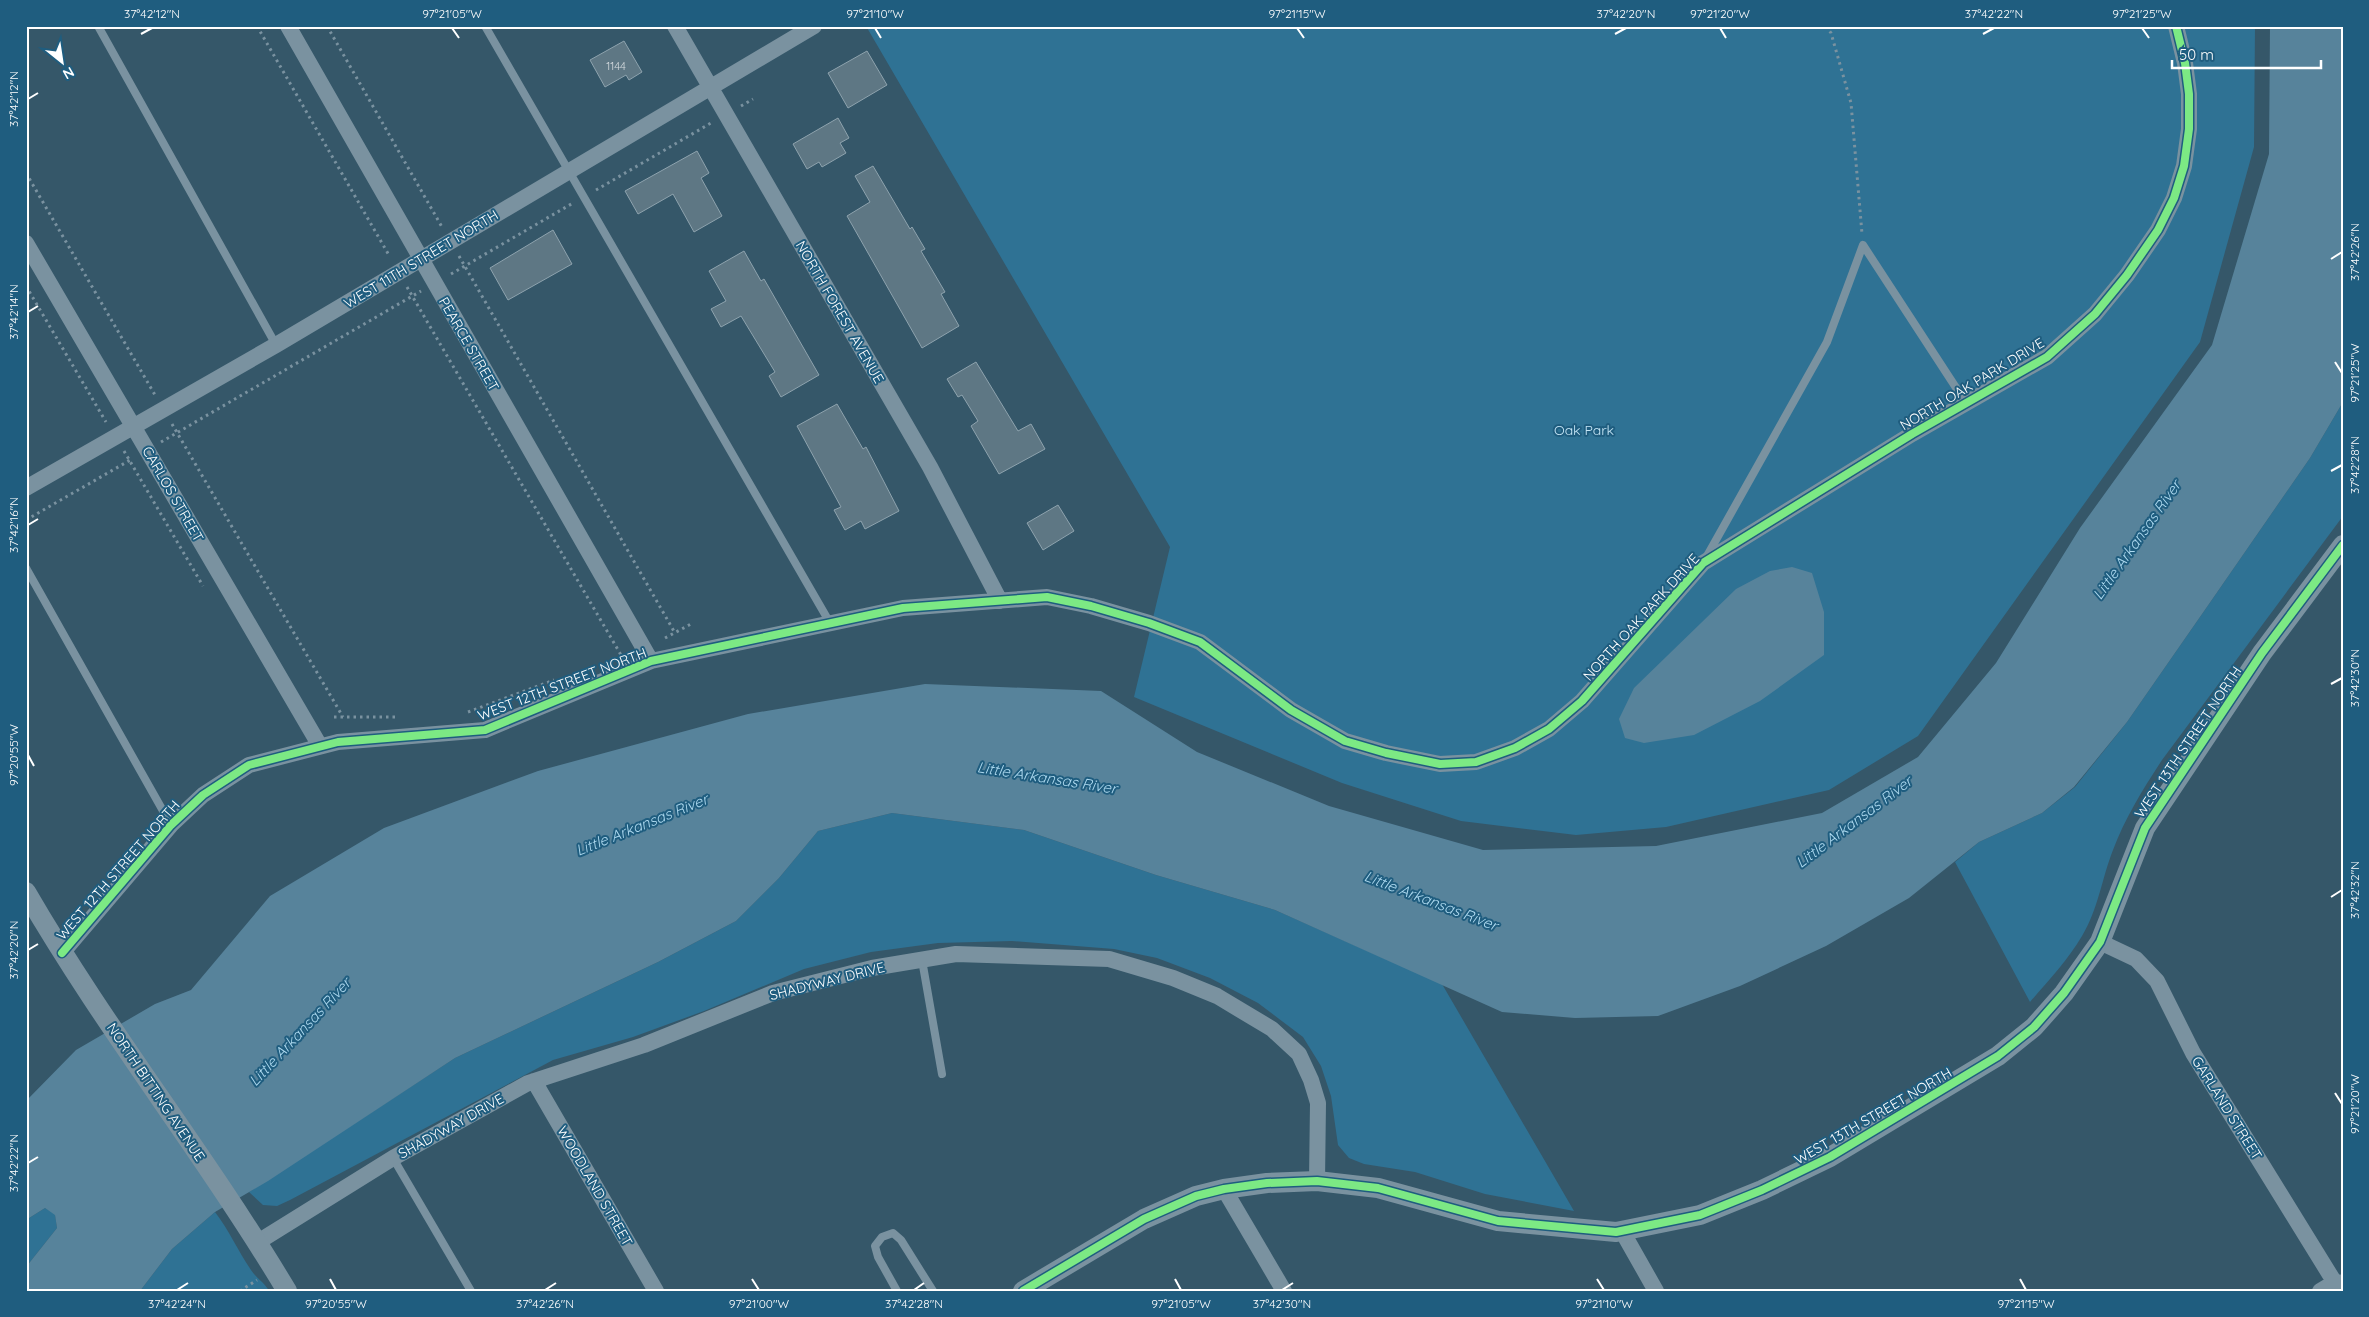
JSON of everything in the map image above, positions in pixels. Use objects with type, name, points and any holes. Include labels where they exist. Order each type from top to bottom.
[{"type":"street","name":"PEARCE STREET","points":[[288,26],[420,260],[647,654]]},
{"type":"street","name":"NORTH FOREST AVENUE","points":[[675,26],[930,467],[1000,600]]},
{"type":"street","name":"WEST 11TH STREET NORTH","points":[[26,488],[420,260],[814,26]]},
{"type":"street","name":"NORTH OAK PARK DRIVE","points":[[1000,600],[1047,597],[1091,606],[1149,623],[1200,642],[1291,710],[1345,741],[1386,753],[1440,764],[1476,762],[1515,748],[1549,729],[1582,701],[1703,563],[1966,403],[2047,357],[2095,314],[2127,275],[2158,230],[2174,198],[2184,166],[2189,129],[2185,63],[2176,26]]},
{"type":"street","name":"CARLOS STREET","points":[[26,243],[320,746]]},
{"type":"street","name":"WEST 13TH STREET NORTH","points":[[1023,1291],[1144,1220],[1196,1196],[1224,1189],[1267,1183],[1317,1181],[1378,1188],[1498,1221],[1622,1231],[1700,1215],[1762,1190],[1830,1157],[1959,1082],[1998,1056],[2034,1027],[2064,993],[2100,942],[2145,828],[2262,653],[2343,545]]},
{"type":"street","name":"WEST 12TH STREET NORTH","points":[[62,953],[171,825],[203,795],[250,765],[338,742],[485,730],[647,654],[830,623],[903,608],[1000,600]]},
{"type":"street","name":"NORTH BITTING AVENUE","points":[[26,892],[88,993],[233,1204],[287,1291]]},
{"type":"street","name":"GARLAND STREET","points":[[2100,942],[2136,959],[2157,981],[2193,1053],[2340,1284]]},
{"type":"street","name":"SHADYWAY DRIVE","points":[[258,1242],[393,1158],[534,1080],[644,1045],[773,993],[872,968],[956,954],[1109,959],[1173,978],[1217,996],[1272,1029],[1299,1054],[1311,1080],[1318,1103],[1317,1181]]},
{"type":"street","name":"WOODLAND STREET","points":[[534,1080],[656,1291]]},
{"type":"street","points":[[1224,1189],[1284,1291]]},
{"type":"street","points":[[1622,1231],[1656,1291]]},
{"type":"street","points":[[2320,1291],[2340,1284]]},
{"type":"lane","points":[[98,26],[276,344]]},
{"type":"lane","points":[[485,26],[830,623]]},
{"type":"lane","points":[[1863,245],[1966,403]]},
{"type":"lane","points":[[1703,563],[1826,342],[1863,245]]},
{"type":"lane","points":[[26,568],[171,825]]},
{"type":"lane","points":[[922,960],[942,1074]]},
{"type":"lane","points":[[393,1158],[471,1291]]},
{"type":"lane","points":[[897,1291],[878,1257],[875,1246],[882,1237],[894,1233],[901,1240],[933,1291]]},
{"type":"path","points":[[257,26],[621,656]]},
{"type":"path","points":[[327,26],[675,633]]},
{"type":"path","points":[[1826,26],[1831,33],[1851,103],[1863,245]]},
{"type":"path","points":[[26,520],[753,99]]},
{"type":"path","points":[[26,173],[343,717]]},
{"type":"path","points":[[26,286],[204,586]]},
{"type":"path","points":[[612,658],[647,654],[675,633],[691,624]]},
{"type":"path","points":[[459,716],[559,678]]},
{"type":"path","points":[[334,717],[402,717]]},
{"type":"path","points":[[240,1291],[260,1278]]},
{"type":"green space","name":"Oak Park","points":[[866,26],[2255,26],[2254,147],[2200,342],[1918,736],[1829,790],[1666,827],[1576,835],[1461,821],[1342,783],[1134,697],[1170,547]]},
{"type":"green space","points":[[2343,402],[2343,516],[2162,760],[2135,804],[2118,838],[2092,916],[2082,936],[2058,970],[2030,1002],[1955,862],[1979,842],[2042,813],[2075,787],[2127,722],[2310,458]]},
{"type":"green space","points":[[892,813],[1024,830],[1156,875],[1275,910],[1442,984],[1574,1211],[1485,1194],[1415,1172],[1364,1164],[1349,1158],[1338,1145],[1331,1096],[1321,1066],[1303,1037],[1258,1003],[1210,978],[1157,958],[1114,949],[1012,941],[938,943],[871,952],[804,969],[704,1011],[633,1037],[553,1060],[277,1206],[263,1205],[249,1192],[455,1058],[658,962],[736,921],[779,878],[818,831]]},
{"type":"green space","points":[[45,1208],[55,1214],[57,1228],[26,1267],[26,1220]]},
{"type":"green space","points":[[215,1212],[251,1270],[269,1291],[140,1291],[172,1249]]},
{"type":"water","name":"Little Arkansas River","points":[[2270,26],[2343,26],[2343,402],[2310,458],[2127,722],[2074,787],[2042,813],[1979,842],[1909,898],[1826,946],[1740,986],[1658,1016],[1575,1018],[1502,1012],[1275,910],[1156,875],[1024,830],[892,813],[818,831],[779,878],[736,921],[658,962],[455,1058],[268,1181],[215,1212],[172,1249],[140,1291],[26,1291],[26,1267],[57,1228],[55,1215],[45,1208],[26,1220],[26,1101],[76,1050],[155,1004],[191,990],[270,896],[384,828],[538,771],[748,714],[925,684],[1101,691],[1197,752],[1329,806],[1483,850],[1656,846],[1822,813],[1918,757],[1996,663],[2080,528],[2212,345],[2269,154]]},
{"type":"water","points":[[1792,567],[1812,573],[1824,612],[1824,655],[1760,701],[1694,735],[1644,743],[1625,738],[1619,719],[1634,688],[1736,589],[1770,571]]},
{"type":"building","points":[[624,41],[642,72],[629,80],[626,75],[605,87],[590,60]]},
{"type":"building","points":[[867,51],[887,85],[848,108],[828,73]]},
{"type":"building","points":[[838,118],[849,138],[840,143],[846,153],[822,167],[819,162],[807,169],[793,144]]},
{"type":"building","points":[[697,151],[709,173],[701,178],[722,216],[694,232],[673,194],[638,214],[625,191]]},
{"type":"building","points":[[873,166],[910,229],[912,227],[925,249],[921,251],[945,292],[941,294],[959,326],[922,348],[847,216],[870,202],[855,176]]},
{"type":"building","points":[[553,230],[572,264],[508,300],[490,268]]},
{"type":"building","points":[[744,251],[761,281],[764,279],[819,375],[781,397],[769,376],[775,372],[741,316],[721,327],[711,309],[726,301],[709,271]]},
{"type":"building","points":[[976,362],[1018,431],[1031,424],[1045,449],[999,474],[971,426],[978,421],[962,395],[958,397],[947,379]]},
{"type":"building","points":[[837,404],[863,449],[866,447],[899,511],[865,529],[861,521],[845,530],[834,510],[841,507],[797,426]]},
{"type":"building","points":[[1058,505],[1074,531],[1043,550],[1027,523]]},
{"type":"cycle path","points":[[62,953],[171,825],[203,795],[249,765],[338,742],[485,730],[651,661],[903,608],[1047,597],[1091,606],[1149,623],[1200,642],[1291,710],[1345,741],[1386,753],[1440,764],[1476,762],[1515,748],[1549,729],[1582,701],[1703,563],[1912,434],[2047,357],[2095,314],[2127,275],[2158,230],[2174,198],[2184,166],[2189,129],[2189,94],[2185,63],[2176,26]]},
{"type":"cycle path","points":[[1023,1291],[1144,1219],[1196,1196],[1224,1189],[1267,1183],[1317,1181],[1378,1188],[1498,1221],[1616,1232],[1700,1215],[1762,1190],[1830,1157],[1998,1056],[2034,1027],[2064,993],[2100,942],[2145,828],[2262,653],[2343,545]]}]
